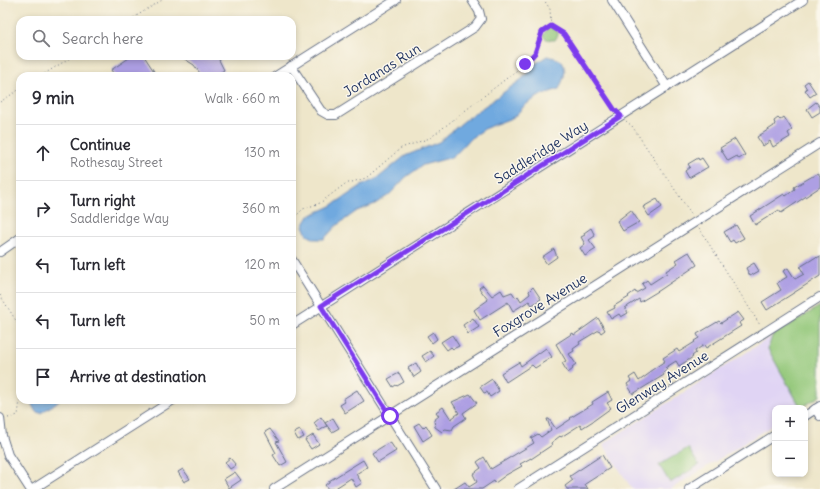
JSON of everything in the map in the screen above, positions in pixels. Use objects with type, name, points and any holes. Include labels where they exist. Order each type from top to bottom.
[{"type":"street","points":[[282,72],[396,0]]},
{"type":"street","name":"Jordanas Run","points":[[296,74],[321,111],[328,115],[336,115],[475,27],[481,19],[479,11],[472,0]]},
{"type":"street","points":[[612,0],[667,87]]},
{"type":"street","name":"Saddleridge Way","points":[[296,322],[803,0]]},
{"type":"street","name":"Jordanas Run","points":[[291,66],[295,72]]},
{"type":"street","name":"Foxgrove Avenue","points":[[274,489],[820,143]]},
{"type":"street","points":[[0,252],[16,241]]},
{"type":"street","points":[[296,266],[436,489]]},
{"type":"street","name":"Glenway Avenue","points":[[518,489],[820,297]]},
{"type":"street","points":[[3,418],[2,436],[8,455],[31,489],[167,404]]},
{"type":"street","points":[[808,415],[818,411]]},
{"type":"street","points":[[689,489],[772,437]]},
{"type":"path","points":[[136,16],[162,0]]},
{"type":"path","points":[[544,0],[550,9],[551,26]]},
{"type":"path","points":[[551,26],[564,34],[614,109],[632,126],[696,221],[700,230],[764,332]]},
{"type":"path","points":[[296,218],[303,209],[320,203],[345,184],[366,178],[401,148],[430,138],[525,64],[535,53],[542,32],[551,26]]},
{"type":"path","points":[[47,72],[67,60]]},
{"type":"path","points":[[0,102],[16,92]]},
{"type":"path","points":[[0,295],[16,321]]},
{"type":"path","points":[[3,418],[11,418],[18,415],[19,404]]},
{"type":"shaded area","points":[[772,336],[768,349],[799,405],[772,405],[772,426],[671,489],[632,489],[603,444]]},
{"type":"green space","points":[[552,26],[553,29],[558,32],[555,40],[547,39],[543,36],[546,30]]},
{"type":"green space","points":[[820,306],[820,396],[806,405],[799,405],[768,349],[772,336]]},
{"type":"green space","points":[[688,448],[699,465],[670,483],[659,465]]},
{"type":"water","points":[[547,56],[556,58],[563,63],[565,70],[559,89],[541,95],[525,105],[514,117],[486,128],[471,138],[453,157],[423,165],[406,177],[389,195],[375,204],[357,211],[336,226],[324,239],[315,239],[307,235],[303,226],[309,216],[331,206],[361,186],[378,178],[405,156],[439,142],[464,121],[522,79],[535,64]]},
{"type":"water","points":[[54,404],[41,413],[36,412],[32,405]]},
{"type":"building","points":[[126,60],[147,60],[154,72],[112,72],[111,70]]},
{"type":"building","points":[[186,60],[219,60],[224,70],[221,72],[199,72],[194,65]]},
{"type":"building","points":[[808,81],[816,93],[810,97],[805,90],[807,89],[804,84]]},
{"type":"building","points":[[816,102],[820,107],[820,112],[812,117],[807,109]]},
{"type":"building","points":[[784,117],[792,130],[788,133],[790,137],[773,147],[770,141],[763,146],[757,137],[774,126],[774,121],[778,118],[780,120]]},
{"type":"building","points":[[735,139],[745,155],[739,159],[737,156],[728,161],[720,148]]},
{"type":"building","points":[[698,158],[699,160],[702,158],[708,167],[689,178],[685,171],[690,167],[688,164]]},
{"type":"building","points":[[818,173],[820,176],[820,187],[781,213],[779,210],[755,225],[750,216],[784,194],[786,196],[795,189],[794,187]]},
{"type":"building","points":[[657,199],[662,207],[649,216],[643,207]]},
{"type":"building","points":[[631,210],[639,222],[623,231],[617,221]]},
{"type":"building","points":[[736,225],[744,238],[735,243],[733,240],[730,242],[724,232]]},
{"type":"building","points":[[591,228],[595,236],[589,240],[596,249],[585,256],[580,248],[585,244],[581,237]]},
{"type":"building","points":[[554,249],[557,257],[547,264],[542,257]]},
{"type":"building","points":[[689,252],[697,265],[640,302],[639,299],[625,308],[628,313],[621,317],[619,314],[611,319],[607,312],[615,308],[614,306],[629,297],[628,296],[635,291],[636,293],[645,288],[642,284],[647,280],[650,284],[667,273],[666,271],[678,263],[676,260]]},
{"type":"building","points":[[820,256],[820,276],[767,310],[762,302],[781,290],[777,283],[787,277],[783,271],[788,268],[795,279],[804,274],[800,267]]},
{"type":"building","points":[[754,263],[759,271],[750,276],[746,268]]},
{"type":"building","points":[[483,285],[492,296],[501,290],[504,295],[512,292],[516,298],[518,296],[521,301],[530,294],[529,291],[533,287],[541,299],[532,305],[529,301],[513,311],[508,302],[480,320],[474,310],[488,300],[479,288]]},
{"type":"building","points":[[738,312],[744,320],[739,323],[741,326],[706,348],[704,345],[695,351],[696,353],[692,356],[693,357],[679,366],[676,361],[665,368],[667,370],[663,373],[664,375],[633,394],[627,384],[631,381],[629,378],[635,374],[639,381],[665,361],[663,358],[677,349],[679,352],[695,342],[694,341],[699,338],[697,334],[719,321],[721,323]]},
{"type":"building","points":[[473,318],[479,327],[468,334],[463,325]]},
{"type":"building","points":[[598,318],[605,330],[601,333],[599,330],[579,342],[580,344],[569,354],[576,364],[568,373],[562,363],[566,361],[556,344],[573,333],[574,335]]},
{"type":"building","points":[[433,332],[437,339],[432,343],[427,336]]},
{"type":"building","points":[[452,335],[459,346],[453,349],[451,347],[447,350],[441,342]]},
{"type":"building","points":[[546,348],[552,357],[535,368],[532,365],[506,382],[501,373],[519,362],[521,366]]},
{"type":"building","points":[[430,351],[434,356],[426,362],[422,356]]},
{"type":"building","points":[[416,363],[421,372],[414,377],[408,368]]},
{"type":"building","points":[[399,373],[404,382],[393,387],[388,379]]},
{"type":"building","points":[[492,379],[499,391],[490,397],[487,392],[484,393],[480,387]]},
{"type":"building","points":[[357,390],[364,401],[345,413],[340,405],[345,402],[343,399]]},
{"type":"building","points":[[608,392],[612,400],[607,403],[611,408],[582,428],[580,425],[561,437],[560,436],[551,443],[552,445],[531,459],[520,464],[522,466],[495,483],[494,481],[482,489],[454,489],[465,482],[469,487],[477,482],[473,474],[481,468],[477,462],[484,457],[491,469],[534,443],[531,438],[538,434],[541,437],[551,430],[547,419],[549,419],[556,429]]},
{"type":"building","points":[[470,394],[477,403],[463,413],[466,418],[454,426],[452,430],[445,429],[442,432],[435,427],[434,420],[439,416],[436,412],[443,407],[451,419],[459,413],[452,402]]},
{"type":"building","points":[[321,417],[327,426],[319,431],[314,423]]},
{"type":"building","points":[[333,418],[339,428],[332,432],[325,423]]},
{"type":"building","points":[[419,423],[423,428],[426,425],[432,435],[423,441],[414,426]]},
{"type":"building","points":[[270,429],[279,441],[276,442],[287,462],[280,466],[273,455],[276,453],[265,432]]},
{"type":"building","points":[[300,430],[304,437],[298,440],[294,433]]},
{"type":"building","points":[[313,435],[319,444],[311,449],[305,440]]},
{"type":"building","points":[[390,442],[396,451],[378,462],[372,453]]},
{"type":"building","points":[[602,455],[610,468],[585,484],[588,489],[567,489],[565,486],[573,480],[570,476]]},
{"type":"building","points":[[230,458],[236,465],[230,469],[225,462]]},
{"type":"building","points":[[363,460],[367,467],[356,474],[362,483],[356,487],[351,478],[334,489],[328,489],[325,485],[329,481]]},
{"type":"building","points":[[183,469],[190,479],[184,482],[178,472]]},
{"type":"building","points":[[235,472],[241,480],[229,488],[224,479]]},
{"type":"route","points":[[390,416],[321,306],[621,116],[614,109],[564,34],[551,26],[542,32],[535,53],[525,64]]}]
